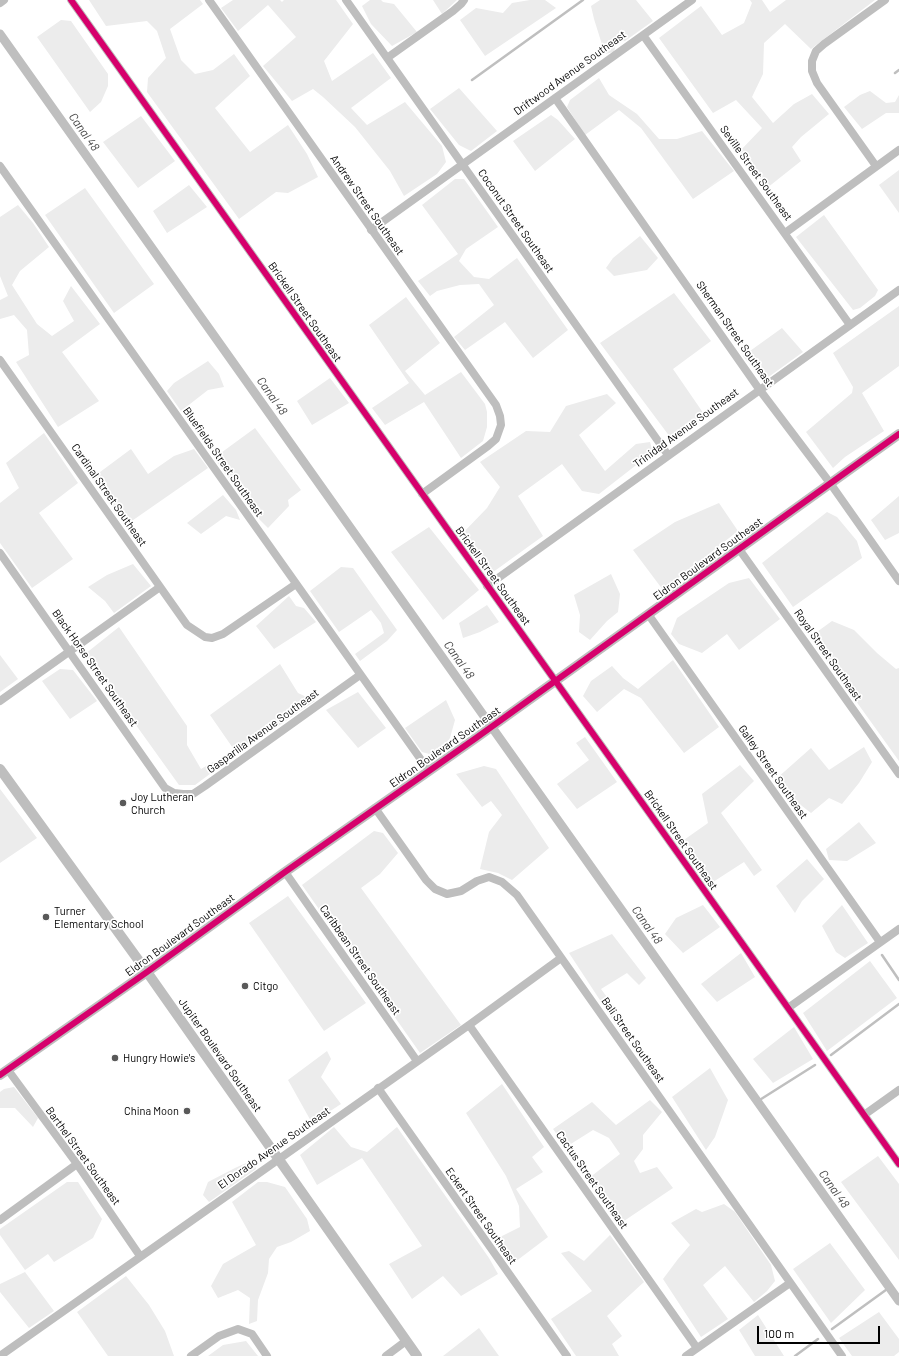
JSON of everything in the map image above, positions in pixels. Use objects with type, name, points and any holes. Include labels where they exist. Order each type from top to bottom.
[{"type":"street","points":[[0,3],[4,0]]},
{"type":"street","name":"Brickell Street Southeast","points":[[71,0],[899,1164]]},
{"type":"street","name":"Andrew Street Southeast","points":[[209,0],[496,405],[500,416],[501,425],[496,438],[488,446],[422,494]]},
{"type":"street","name":"Coconut Street Southeast","points":[[346,0],[668,455]]},
{"type":"street","points":[[387,58],[453,11],[464,0]]},
{"type":"street","name":"Driftwood Avenue Southeast","points":[[371,230],[692,0]]},
{"type":"street","points":[[876,166],[817,83],[812,71],[812,61],[816,51],[824,44],[885,0]]},
{"type":"street","name":"Seville Street Southeast","points":[[643,35],[850,325]]},
{"type":"street","name":"Sherman Street Southeast","points":[[555,98],[760,389],[830,483],[899,581]]},
{"type":"street","points":[[785,233],[899,150]]},
{"type":"street","name":"Bluefields Street Southeast","points":[[0,166],[429,771]]},
{"type":"street","name":"Trinidad Avenue Southeast","points":[[487,586],[899,290]]},
{"type":"street","name":"Cardinal Street Southeast","points":[[0,360],[187,625],[205,637],[212,638],[223,634],[296,584]]},
{"type":"street","name":"Eldron Boulevard Southeast","points":[[4,1072],[147,972],[375,808],[476,738],[899,434]]},
{"type":"street","name":"Royal Street Southeast","points":[[738,549],[899,774]]},
{"type":"street","name":"Black Horse Street Southeast","points":[[0,553],[165,788],[174,793]]},
{"type":"street","points":[[0,701],[160,587]]},
{"type":"street","name":"Galley Street Southeast","points":[[648,614],[880,942]]},
{"type":"street","name":"Gasparilla Avenue Southeast","points":[[174,793],[193,794],[360,675]]},
{"type":"street","name":"Jupiter Boulevard Southeast","points":[[0,769],[147,972],[277,1159],[417,1356]]},
{"type":"street","name":"Bali Street Southeast","points":[[375,808],[426,880],[435,889],[447,894],[461,891],[477,881],[490,878],[502,882],[516,895],[842,1356]]},
{"type":"street","name":"Caribbean Street Southeast","points":[[286,872],[417,1061]]},
{"type":"street","points":[[788,1008],[899,929]]},
{"type":"street","name":"El Dorado Avenue Southeast","points":[[0,1356],[277,1159],[469,1025],[561,958]]},
{"type":"street","name":"Cactus Street Southeast","points":[[469,1025],[697,1348]]},
{"type":"street","name":"Barthel Street Southeast","points":[[4,1072],[77,1164],[140,1256]]},
{"type":"street","name":"Eckert Street Southeast","points":[[378,1088],[567,1356]]},
{"type":"street","points":[[864,1115],[899,1090]]},
{"type":"street","points":[[0,1220],[77,1164]]},
{"type":"street","points":[[686,1356],[790,1283]]},
{"type":"street","points":[[191,1356],[219,1336],[238,1329],[252,1334],[267,1356]]},
{"type":"street","points":[[386,1356],[406,1341]]},
{"type":"shaded area","points":[[89,0],[200,0],[203,4],[170,29],[181,60],[195,74],[213,70],[234,54],[250,76],[215,108],[250,152],[288,125],[307,154],[318,177],[288,193],[276,192],[239,219],[147,92],[148,78],[166,58],[157,31],[147,21],[106,26]]},
{"type":"shaded area","points":[[233,0],[280,0],[282,2],[284,0],[336,0],[353,24],[324,61],[332,81],[373,53],[391,78],[351,108],[367,125],[405,102],[442,146],[446,162],[437,174],[404,196],[390,171],[355,127],[323,97],[313,89],[292,101],[263,66],[296,37],[268,5],[238,31],[221,8]]},
{"type":"shaded area","points":[[370,0],[381,0],[383,2],[394,4],[417,32],[392,46],[371,24],[362,6]]},
{"type":"shaded area","points":[[433,0],[457,0],[442,14]]},
{"type":"shaded area","points":[[530,0],[545,0],[556,8],[485,56],[460,20],[476,8],[503,13],[512,3]]},
{"type":"shaded area","points":[[600,0],[636,0],[653,21],[625,41],[616,42],[614,52],[605,54],[591,6]]},
{"type":"shaded area","points":[[750,0],[762,0],[770,12],[786,0],[875,0],[811,49],[785,24],[764,43],[763,74],[752,97],[773,123],[794,104],[812,94],[829,114],[801,137],[792,147],[801,161],[767,188],[739,152],[762,128],[736,100],[713,113],[659,38],[701,6],[722,35],[744,23],[752,3]]},
{"type":"shaded area","points":[[61,20],[71,21],[108,74],[108,86],[101,102],[90,112],[37,37]]},
{"type":"shaded area","points":[[599,78],[609,95],[637,114],[659,139],[677,139],[702,131],[734,171],[693,199],[641,128],[619,110],[585,135],[567,107],[570,100]]},
{"type":"shaded area","points":[[459,88],[497,131],[471,151],[459,145],[430,109]]},
{"type":"shaded area","points":[[870,91],[886,103],[895,102],[899,95],[899,113],[886,113],[862,129],[844,107],[860,95]]},
{"type":"shaded area","points":[[551,115],[558,120],[575,139],[535,171],[513,141]]},
{"type":"shaded area","points":[[141,116],[175,161],[138,188],[103,142]]},
{"type":"shaded area","points":[[899,170],[899,213],[879,185]]},
{"type":"shaded area","points":[[455,179],[464,179],[498,227],[466,249],[459,261],[474,277],[489,279],[517,258],[568,330],[533,358],[505,322],[465,350],[454,337],[494,305],[479,284],[460,285],[437,291],[430,296],[418,281],[458,254],[422,205]]},
{"type":"shaded area","points":[[189,185],[207,207],[167,233],[153,211]]},
{"type":"shaded area","points":[[85,188],[154,284],[114,313],[45,215]]},
{"type":"shaded area","points":[[18,205],[33,223],[49,247],[20,271],[12,285],[37,324],[52,336],[74,321],[63,301],[71,286],[100,324],[62,352],[99,401],[58,427],[16,362],[29,355],[27,330],[14,315],[0,319],[0,300],[8,296],[0,276],[0,217]]},
{"type":"shaded area","points":[[824,215],[878,290],[875,296],[860,308],[853,310],[796,237]]},
{"type":"shaded area","points":[[640,236],[658,258],[647,270],[614,276],[606,268],[613,258]]},
{"type":"shaded area","points":[[674,293],[711,341],[673,369],[706,417],[673,441],[600,343]]},
{"type":"shaded area","points":[[406,297],[440,343],[405,371],[425,395],[461,372],[485,404],[487,412],[487,427],[483,441],[461,458],[424,402],[385,425],[372,408],[409,383],[369,325]]},
{"type":"shaded area","points":[[899,306],[899,366],[862,393],[884,431],[845,457],[833,468],[806,432],[852,393],[853,387],[833,353]]},
{"type":"shaded area","points":[[782,328],[803,352],[763,381],[743,356]]},
{"type":"shaded area","points":[[208,361],[219,374],[224,387],[208,390],[181,411],[167,391],[174,383]]},
{"type":"shaded area","points":[[330,378],[349,403],[312,425],[297,401]]},
{"type":"shaded area","points":[[607,394],[616,403],[579,435],[605,471],[636,444],[650,442],[653,452],[599,494],[582,491],[562,464],[518,496],[543,536],[489,575],[460,536],[487,508],[500,487],[480,462],[526,431],[550,432],[566,406]]},
{"type":"shaded area","points":[[255,428],[301,490],[288,500],[289,506],[268,528],[260,520],[214,458]]},
{"type":"shaded area","points":[[44,433],[78,483],[39,513],[73,559],[32,588],[0,543],[0,503],[19,488],[6,463]]},
{"type":"shaded area","points":[[131,449],[148,474],[174,456],[194,449],[208,468],[126,525],[92,478]]},
{"type":"shaded area","points":[[223,495],[236,510],[240,520],[226,516],[201,534],[187,523]]},
{"type":"shaded area","points":[[899,496],[899,533],[885,540],[871,520]]},
{"type":"shaded area","points":[[719,503],[738,531],[663,590],[633,550],[675,522]]},
{"type":"shaded area","points":[[827,512],[837,517],[857,541],[862,558],[793,607],[762,563]]},
{"type":"shaded area","points":[[429,527],[479,590],[443,620],[391,552]]},
{"type":"shaded area","points":[[133,564],[151,586],[114,613],[105,601],[88,587],[107,575]]},
{"type":"shaded area","points":[[341,567],[353,568],[397,630],[387,641],[360,661],[355,654],[384,633],[381,623],[371,610],[339,632],[310,591]]},
{"type":"shaded area","points":[[611,574],[620,594],[618,612],[607,621],[590,640],[579,632],[580,615],[574,595]]},
{"type":"shaded area","points":[[749,578],[780,619],[739,650],[727,634],[702,653],[679,644],[671,634],[677,618],[729,583]]},
{"type":"shaded area","points":[[289,596],[296,606],[304,608],[316,622],[274,649],[256,626]]},
{"type":"shaded area","points":[[487,605],[499,622],[480,632],[463,638],[459,623]]},
{"type":"shaded area","points":[[832,621],[854,630],[877,653],[896,669],[899,668],[899,761],[810,637]]},
{"type":"shaded area","points":[[119,627],[187,726],[187,745],[201,769],[213,762],[218,768],[195,785],[179,785],[85,654]]},
{"type":"shaded area","points":[[0,655],[18,679],[0,692]]},
{"type":"shaded area","points":[[673,660],[719,727],[684,753],[641,698],[624,689],[597,712],[583,696],[591,681],[612,666],[623,678],[638,689]]},
{"type":"shaded area","points":[[280,664],[298,693],[315,701],[237,754],[210,715]]},
{"type":"shaded area","points":[[60,669],[73,670],[97,701],[70,719],[42,681]]},
{"type":"shaded area","points":[[358,692],[386,728],[358,748],[326,710]]},
{"type":"shaded area","points":[[446,700],[455,720],[450,738],[437,756],[422,752],[405,728]]},
{"type":"shaded area","points":[[585,737],[617,782],[577,809],[557,784],[589,760],[576,743]]},
{"type":"shaded area","points":[[864,747],[872,762],[859,783],[842,804],[829,798],[811,813],[784,792],[776,779],[811,748],[829,770]]},
{"type":"shaded area","points":[[740,765],[754,781],[721,813],[762,870],[754,876],[744,862],[713,882],[681,842],[708,823],[702,794]]},
{"type":"shaded area","points":[[484,766],[496,769],[549,848],[512,880],[498,873],[480,869],[489,832],[502,815],[491,801],[482,807],[456,774]]},
{"type":"shaded area","points":[[0,789],[37,838],[0,863]]},
{"type":"shaded area","points":[[859,822],[876,843],[847,861],[829,860],[826,849]]},
{"type":"shaded area","points":[[374,831],[383,833],[398,853],[380,874],[361,888],[461,1025],[420,1053],[302,885]]},
{"type":"shaded area","points":[[807,859],[824,879],[802,901],[795,913],[776,886]]},
{"type":"shaded area","points":[[288,896],[366,1003],[324,1031],[249,923]]},
{"type":"shaded area","points":[[703,905],[720,927],[683,953],[665,934],[676,918]]},
{"type":"shaded area","points":[[842,905],[868,943],[845,958],[836,952],[822,926]]},
{"type":"shaded area","points":[[612,934],[646,978],[639,985],[627,973],[601,989],[621,1016],[615,1023],[569,953]]},
{"type":"shaded area","points":[[741,953],[755,977],[717,1002],[701,984]]},
{"type":"shaded area","points":[[870,961],[897,998],[827,1051],[803,1013]]},
{"type":"shaded area","points":[[794,1027],[813,1059],[773,1083],[753,1059]]},
{"type":"shaded area","points":[[327,1051],[331,1059],[321,1077],[341,1104],[312,1123],[288,1080]]},
{"type":"shaded area","points":[[710,1068],[728,1100],[715,1137],[706,1150],[672,1097]]},
{"type":"shaded area","points":[[502,1084],[544,1147],[532,1157],[543,1172],[516,1189],[548,1237],[511,1265],[494,1240],[520,1227],[519,1206],[506,1176],[466,1113]]},
{"type":"shaded area","points":[[14,1087],[38,1118],[33,1127],[15,1108],[0,1108],[0,1092],[4,1089]]},
{"type":"shaded area","points":[[650,1100],[662,1112],[643,1135],[643,1149],[634,1161],[640,1173],[657,1167],[673,1188],[621,1223],[589,1178],[620,1154],[609,1138],[593,1130],[566,1147],[553,1129],[592,1102],[616,1125]]},
{"type":"shaded area","points":[[334,1127],[351,1147],[367,1152],[397,1127],[489,1258],[498,1274],[461,1296],[443,1276],[412,1299],[389,1264],[422,1246],[362,1158],[317,1185],[300,1155]]},
{"type":"shaded area","points":[[878,1156],[899,1184],[899,1260],[841,1182]]},
{"type":"shaded area","points":[[253,1160],[256,1169],[209,1202],[203,1195],[208,1182]]},
{"type":"shaded area","points":[[67,1182],[78,1182],[102,1219],[93,1238],[54,1262],[48,1254],[25,1270],[0,1235],[0,1229]]},
{"type":"shaded area","points":[[258,1182],[267,1182],[285,1187],[307,1219],[310,1231],[291,1242],[277,1247],[269,1259],[268,1273],[258,1300],[257,1321],[249,1324],[250,1298],[238,1290],[218,1298],[211,1286],[223,1264],[256,1245],[232,1202]]},
{"type":"shaded area","points":[[724,1204],[735,1212],[771,1265],[775,1281],[767,1291],[754,1302],[725,1266],[703,1285],[728,1319],[701,1337],[663,1279],[690,1245],[671,1223],[696,1209],[702,1212]]},
{"type":"shaded area","points":[[610,1235],[644,1282],[607,1316],[622,1336],[612,1344],[619,1356],[576,1356],[551,1319],[592,1291],[561,1253],[569,1251],[584,1261]]},
{"type":"shaded area","points":[[830,1243],[865,1290],[831,1323],[793,1269]]},
{"type":"shaded area","points":[[25,1272],[54,1311],[29,1328],[0,1292],[0,1284]]},
{"type":"shaded area","points":[[126,1276],[149,1305],[165,1331],[174,1356],[108,1356],[77,1312]]},
{"type":"shaded area","points":[[879,1312],[899,1339],[899,1352],[894,1356],[852,1356],[839,1338]]},
{"type":"shaded area","points":[[758,1315],[784,1356],[755,1356],[739,1330]]},
{"type":"shaded area","points":[[479,1328],[499,1356],[443,1356]]},
{"type":"shaded area","points":[[246,1341],[258,1356],[208,1356],[223,1345]]},
{"type":"waterway","points":[[472,80],[583,0]]},
{"type":"waterway","name":"Canal 48","points":[[0,34],[899,1301]]},
{"type":"waterway","points":[[895,73],[899,70]]},
{"type":"waterway","points":[[882,955],[899,980]]},
{"type":"waterway","points":[[831,1055],[899,1004]]},
{"type":"waterway","points":[[758,1101],[815,1065]]},
{"type":"waterway","points":[[832,1329],[890,1287]]},
{"type":"waterway","points":[[795,1356],[818,1339]]},
{"type":"cycle path","points":[[71,0],[899,1164]]},
{"type":"cycle path","points":[[0,1075],[476,738],[899,434]]},
{"type":"place","name":"Joy Lutheran Church","points":[[123,803]]},
{"type":"place","name":"Turner Elementary School","points":[[46,917]]},
{"type":"place","name":"Citgo","points":[[245,986]]},
{"type":"place","name":"Hungry Howie's","points":[[115,1058]]},
{"type":"place","name":"China Moon","points":[[187,1111]]}]
